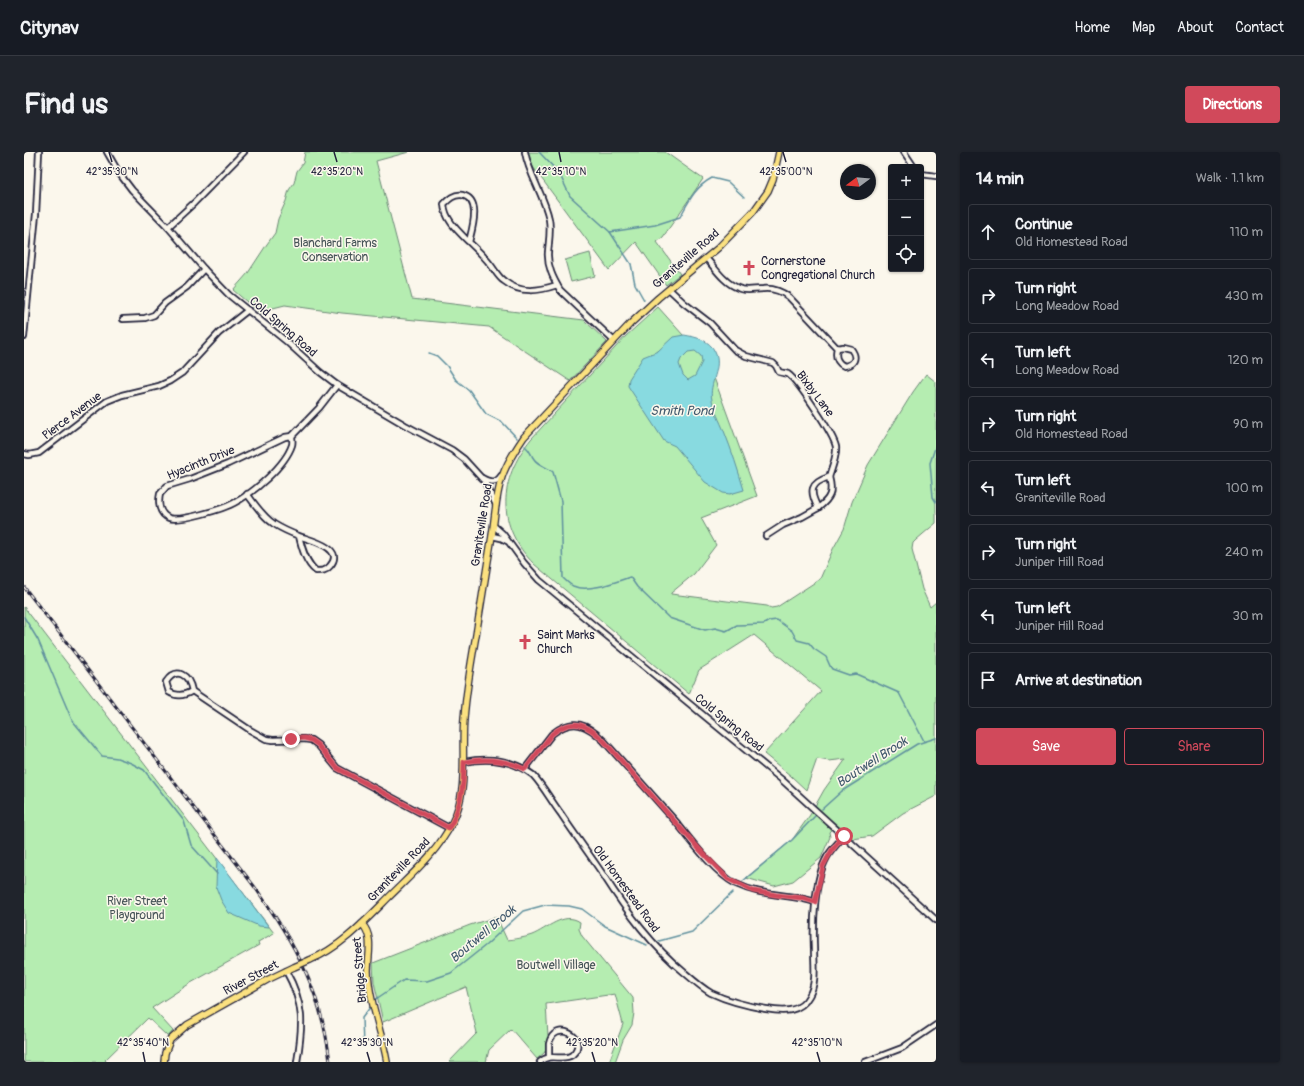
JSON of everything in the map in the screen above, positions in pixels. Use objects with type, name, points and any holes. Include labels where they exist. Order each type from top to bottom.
[{"type":"main road","name":"Graniteville Road","points":[[362,924],[433,852],[446,835],[456,814],[464,778],[464,720],[467,688],[494,526],[496,505],[502,475],[511,457],[524,437],[641,313],[706,258],[753,212],[768,191],[773,179],[779,152]]},
{"type":"main road","name":"River Street","points":[[164,1062],[165,1053],[170,1040],[187,1025],[267,980],[325,953],[336,946],[362,924]]},
{"type":"main road","name":"Bridge Street","points":[[362,924],[367,931],[370,940],[369,980],[372,1001],[387,1062]]},
{"type":"street","points":[[24,337],[36,214],[39,152]]},
{"type":"street","name":"Cold Spring Road","points":[[107,152],[132,190],[168,227],[204,269],[229,295],[337,385],[405,425],[452,450],[464,459],[480,477],[496,505]]},
{"type":"street","points":[[168,227],[244,152]]},
{"type":"street","points":[[525,152],[549,217],[550,228],[548,264],[557,285],[560,290],[614,341]]},
{"type":"street","points":[[904,152],[912,164]]},
{"type":"street","points":[[924,174],[936,176]]},
{"type":"street","points":[[468,242],[473,222],[473,204],[467,197],[454,195],[444,204],[444,212],[459,233],[468,242],[490,263],[503,281],[515,288],[524,290],[542,290],[557,285]]},
{"type":"street","points":[[706,258],[728,282],[737,288],[742,290],[772,289],[784,293],[837,348],[836,358],[841,365],[848,366],[855,361],[855,356],[852,349],[842,347],[837,348]]},
{"type":"street","points":[[122,319],[145,318],[154,315],[165,303],[188,287],[204,269]]},
{"type":"street","name":"Bixby Lane","points":[[670,288],[684,303],[710,323],[734,350],[746,356],[772,364],[776,366],[779,372],[787,373],[825,424],[835,443],[836,453],[829,477],[831,487],[830,494],[818,508],[783,525],[766,536]]},
{"type":"street","name":"Pierce Avenue","points":[[24,454],[29,456],[39,453],[107,401],[122,395],[159,386],[170,381],[182,373],[219,333],[248,310]]},
{"type":"street","name":"Hyacinth Drive","points":[[292,436],[292,445],[279,466],[248,494],[234,503],[221,509],[178,519],[168,518],[159,507],[160,494],[167,486],[190,479],[285,437],[292,436],[319,408],[337,385]]},
{"type":"street","points":[[480,477],[492,482],[497,480],[502,475]]},
{"type":"street","points":[[818,508],[813,498],[812,489],[815,484],[822,479],[829,477]]},
{"type":"street","points":[[248,494],[260,510],[273,523],[299,536],[324,544],[334,557],[332,565],[322,571],[316,571],[312,568],[303,550],[299,536]]},
{"type":"street","name":"Cold Spring Road","points":[[494,526],[503,534],[524,563],[539,580],[782,779],[936,920]]},
{"type":"street","name":"Cold Spring Road","points":[[492,536],[501,538],[510,544]]},
{"type":"street","points":[[192,691],[181,696],[173,694],[169,692],[166,682],[171,675],[178,673],[182,674],[188,679],[192,691],[266,739],[304,738],[311,740],[318,745],[337,768],[449,828]]},
{"type":"street","points":[[525,769],[552,734],[557,730],[570,725],[579,724],[586,726],[592,729],[604,741],[704,855],[728,879],[753,891],[802,898],[815,902]]},
{"type":"street","name":"Old Homestead Road","points":[[464,762],[500,760],[525,769],[537,779],[579,838],[622,905],[651,941],[697,984],[712,993],[747,1005],[778,1011],[795,1009],[809,997],[814,983],[815,902],[823,866],[832,850],[844,836]]},
{"type":"street","points":[[286,971],[298,999],[301,1014],[302,1027],[297,1062]]},
{"type":"street","points":[[865,1062],[902,1048],[936,1025]]},
{"type":"street","points":[[540,1062],[549,1057],[563,1059],[569,1058],[576,1050],[577,1044],[576,1039],[572,1034],[561,1032],[555,1034],[549,1044],[549,1057]]},
{"type":"green space","name":"Blanchard Farms Conservation","points":[[305,152],[409,152],[376,161],[412,299],[584,320],[607,342],[570,381],[489,327],[342,313],[285,305],[269,309],[261,314],[233,290],[248,273],[275,233],[278,219],[289,190],[294,183],[297,171],[303,163]]},
{"type":"green space","points":[[528,152],[665,152],[703,179],[663,237],[657,242],[680,274],[666,285],[636,242],[609,270],[533,167]]},
{"type":"green space","points":[[590,253],[595,276],[571,282],[565,260]]},
{"type":"green space","points":[[658,307],[709,364],[757,496],[701,518],[716,545],[694,574],[671,594],[767,606],[771,608],[777,607],[820,579],[833,549],[844,529],[852,502],[868,465],[913,392],[926,374],[936,382],[936,523],[913,543],[912,549],[922,589],[930,607],[936,602],[936,796],[903,813],[872,836],[853,839],[836,824],[829,832],[830,837],[821,858],[793,881],[774,886],[746,878],[792,840],[846,759],[829,761],[817,759],[806,790],[764,754],[821,691],[754,635],[699,670],[689,694],[534,564],[522,549],[513,534],[508,519],[506,503],[507,487],[512,470],[531,439],[626,336]]},
{"type":"green space","name":"River Street Playground","points":[[24,607],[274,933],[258,942],[259,945],[189,984],[152,1008],[173,1031],[168,1037],[148,1018],[105,1060],[107,1062],[24,1062]]},
{"type":"green space","name":"Boutwell Village","points":[[497,918],[507,940],[532,935],[562,920],[574,919],[580,922],[579,929],[582,936],[633,998],[634,1013],[632,1025],[623,1040],[615,1062],[609,1062],[623,1024],[615,994],[546,1004],[548,1037],[546,1050],[537,1059],[511,1029],[489,1050],[486,1062],[449,1062],[477,1033],[466,987],[383,1022],[374,982],[373,963],[470,925]]},
{"type":"water","name":"Smith Pond","points":[[684,335],[698,338],[710,345],[715,352],[717,358],[717,370],[711,394],[712,400],[730,446],[744,490],[730,494],[723,493],[705,482],[675,446],[664,441],[628,386],[629,379],[643,357],[658,351],[673,337]],"holes":[[[695,351],[701,356],[702,362],[695,376],[688,380],[683,375],[679,364],[681,359],[688,352]]]},
{"type":"water","points":[[217,858],[269,927],[259,926],[229,913],[221,900],[216,887]]},
{"type":"waterway","points":[[539,152],[559,173],[570,196],[610,232],[631,264],[635,284],[644,300]]},
{"type":"waterway","points":[[610,232],[655,225],[680,217],[697,190],[712,178],[728,182],[744,197]]},
{"type":"waterway","points":[[429,353],[437,356],[447,366],[456,380],[469,390],[486,414],[502,422],[517,438]]},
{"type":"waterway","points":[[936,445],[930,463],[933,497],[936,502]]},
{"type":"waterway","points":[[525,446],[536,461],[553,472],[561,501],[563,578],[573,586],[579,588],[594,588],[630,577],[637,587],[669,618],[705,630],[715,628],[726,631],[737,625],[764,624],[769,621],[777,620],[792,631],[797,640],[809,643],[814,649],[826,657],[832,669],[849,675],[856,674],[899,693],[924,741]]},
{"type":"waterway","points":[[24,617],[38,640],[72,720],[102,756],[117,758],[144,770],[184,821],[191,845],[217,874]]},
{"type":"waterway","name":"Boutwell Brook","points":[[822,809],[842,791],[917,744],[936,738]]},
{"type":"waterway","name":"Boutwell Brook","points":[[743,881],[792,840],[815,816]]},
{"type":"waterway","name":"Boutwell Brook","points":[[659,941],[692,932],[733,892]]},
{"type":"waterway","name":"Boutwell Brook","points":[[376,999],[404,980],[427,981],[451,973],[486,945],[523,911],[545,905],[569,906],[582,909],[605,926],[647,945]]},
{"type":"waterway","name":"Boutwell Brook","points":[[363,1046],[362,1018],[371,1006]]},
{"type":"railway","points":[[24,587],[254,886],[282,927],[294,947],[313,990],[326,1037],[330,1062]]},
{"type":"place","name":"Cornerstone Congregational Church","points":[[749,268]]},
{"type":"place","name":"Saint Marks Church","points":[[525,642]]},
{"type":"route","points":[[291,739],[304,738],[311,740],[318,745],[337,768],[449,828],[459,807],[464,778],[464,762],[500,760],[525,769],[532,762],[552,734],[557,730],[570,725],[579,724],[586,726],[592,729],[604,741],[717,869],[728,879],[753,891],[791,896],[815,902],[823,866],[832,850],[844,836]]}]
